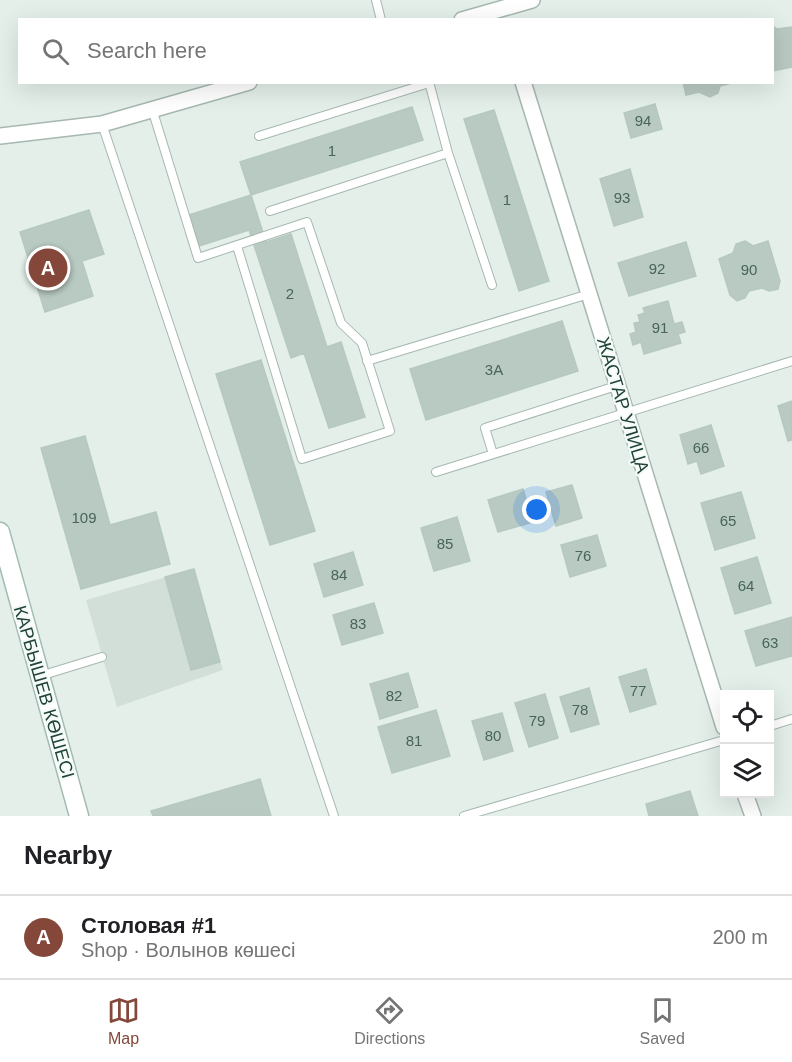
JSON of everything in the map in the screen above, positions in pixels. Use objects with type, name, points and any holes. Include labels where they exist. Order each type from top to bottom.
[{"type":"main road","name":"КАРБЫШЕВ КӨШЕСІ","points":[[0,532],[78,816]]},
{"type":"street","points":[[475,18],[502,14],[532,0]]},
{"type":"street","points":[[0,136],[102,124],[153,112],[243,84]]},
{"type":"street","name":"ЖАСТАР УЛИЦА","points":[[524,84],[720,714]]},
{"type":"street","points":[[747,798],[753,816]]},
{"type":"lane","points":[[376,0],[380,18]]},
{"type":"lane","points":[[259,136],[426,84]]},
{"type":"lane","points":[[429,84],[448,153],[492,285]]},
{"type":"lane","points":[[153,112],[198,258],[308,222],[341,323],[362,343],[390,431],[302,459],[237,246]]},
{"type":"lane","points":[[102,124],[334,816]]},
{"type":"lane","points":[[270,211],[448,153]]},
{"type":"lane","points":[[367,361],[589,294]]},
{"type":"lane","points":[[436,472],[792,361]]},
{"type":"lane","points":[[493,454],[485,428],[616,386]]},
{"type":"lane","points":[[39,676],[102,657]]},
{"type":"lane","points":[[774,725],[792,719]]},
{"type":"lane","points":[[464,816],[720,741]]},
{"type":"shaded area","points":[[194,569],[223,670],[117,707],[86,600]]},
{"type":"building","points":[[774,27],[777,29],[792,27],[792,67],[774,71]]},
{"type":"building","points":[[683,84],[728,84],[720,86],[718,93],[710,97],[699,92],[686,95]]},
{"type":"building","points":[[655,104],[662,129],[631,138],[624,113]]},
{"type":"building","points":[[412,107],[423,140],[251,195],[240,162]]},
{"type":"building","points":[[494,110],[549,281],[519,291],[464,119]]},
{"type":"building","points":[[630,169],[643,217],[614,226],[600,179]]},
{"type":"building","points":[[251,195],[266,242],[291,234],[327,347],[341,342],[365,417],[329,428],[304,353],[291,358],[249,230],[199,246],[189,215]]},
{"type":"building","points":[[89,210],[104,254],[82,261],[93,296],[45,312],[20,232]]},
{"type":"building","points":[[745,241],[753,246],[768,241],[780,281],[778,289],[769,291],[762,288],[749,291],[745,298],[737,301],[730,295],[719,259],[733,253],[736,244]]},
{"type":"building","points":[[686,242],[696,276],[629,296],[618,263]]},
{"type":"building","points":[[668,301],[674,324],[682,322],[685,332],[678,334],[681,343],[644,354],[641,342],[633,345],[630,334],[636,332],[634,323],[640,322],[638,315],[645,313],[643,308]]},
{"type":"building","points":[[562,321],[578,371],[426,420],[410,369]]},
{"type":"building","points":[[261,360],[315,531],[270,545],[216,374]]},
{"type":"building","points":[[792,401],[792,440],[788,441],[778,406]]},
{"type":"building","points":[[711,425],[724,466],[701,474],[697,461],[688,464],[680,435]]},
{"type":"building","points":[[85,436],[110,525],[156,512],[170,564],[81,589],[41,448]]},
{"type":"building","points":[[572,485],[582,518],[556,526],[546,492]]},
{"type":"building","points":[[523,489],[533,522],[498,532],[488,500]]},
{"type":"building","points":[[741,492],[755,538],[715,550],[701,503]]},
{"type":"building","points":[[457,517],[470,561],[434,571],[421,528]]},
{"type":"building","points":[[597,535],[606,566],[570,577],[561,545]]},
{"type":"building","points":[[353,552],[363,585],[324,597],[314,564]]},
{"type":"building","points":[[757,557],[771,603],[735,614],[721,568]]},
{"type":"building","points":[[194,569],[220,662],[191,670],[165,577]]},
{"type":"building","points":[[374,603],[383,633],[342,645],[333,615]]},
{"type":"building","points":[[792,617],[792,656],[756,666],[745,631]]},
{"type":"building","points":[[646,669],[656,704],[630,712],[619,677]]},
{"type":"building","points":[[408,673],[418,707],[380,719],[370,684]]},
{"type":"building","points":[[589,688],[599,724],[571,732],[560,697]]},
{"type":"building","points":[[545,694],[558,738],[529,747],[515,703]]},
{"type":"building","points":[[436,710],[450,756],[392,773],[378,727]]},
{"type":"building","points":[[502,713],[513,751],[484,760],[472,721]]},
{"type":"building","points":[[260,779],[271,816],[153,816],[151,811]]},
{"type":"building","points":[[690,791],[698,816],[649,816],[646,804]]},
{"type":"place","name":"Столовая #1","points":[[48,268]]}]
